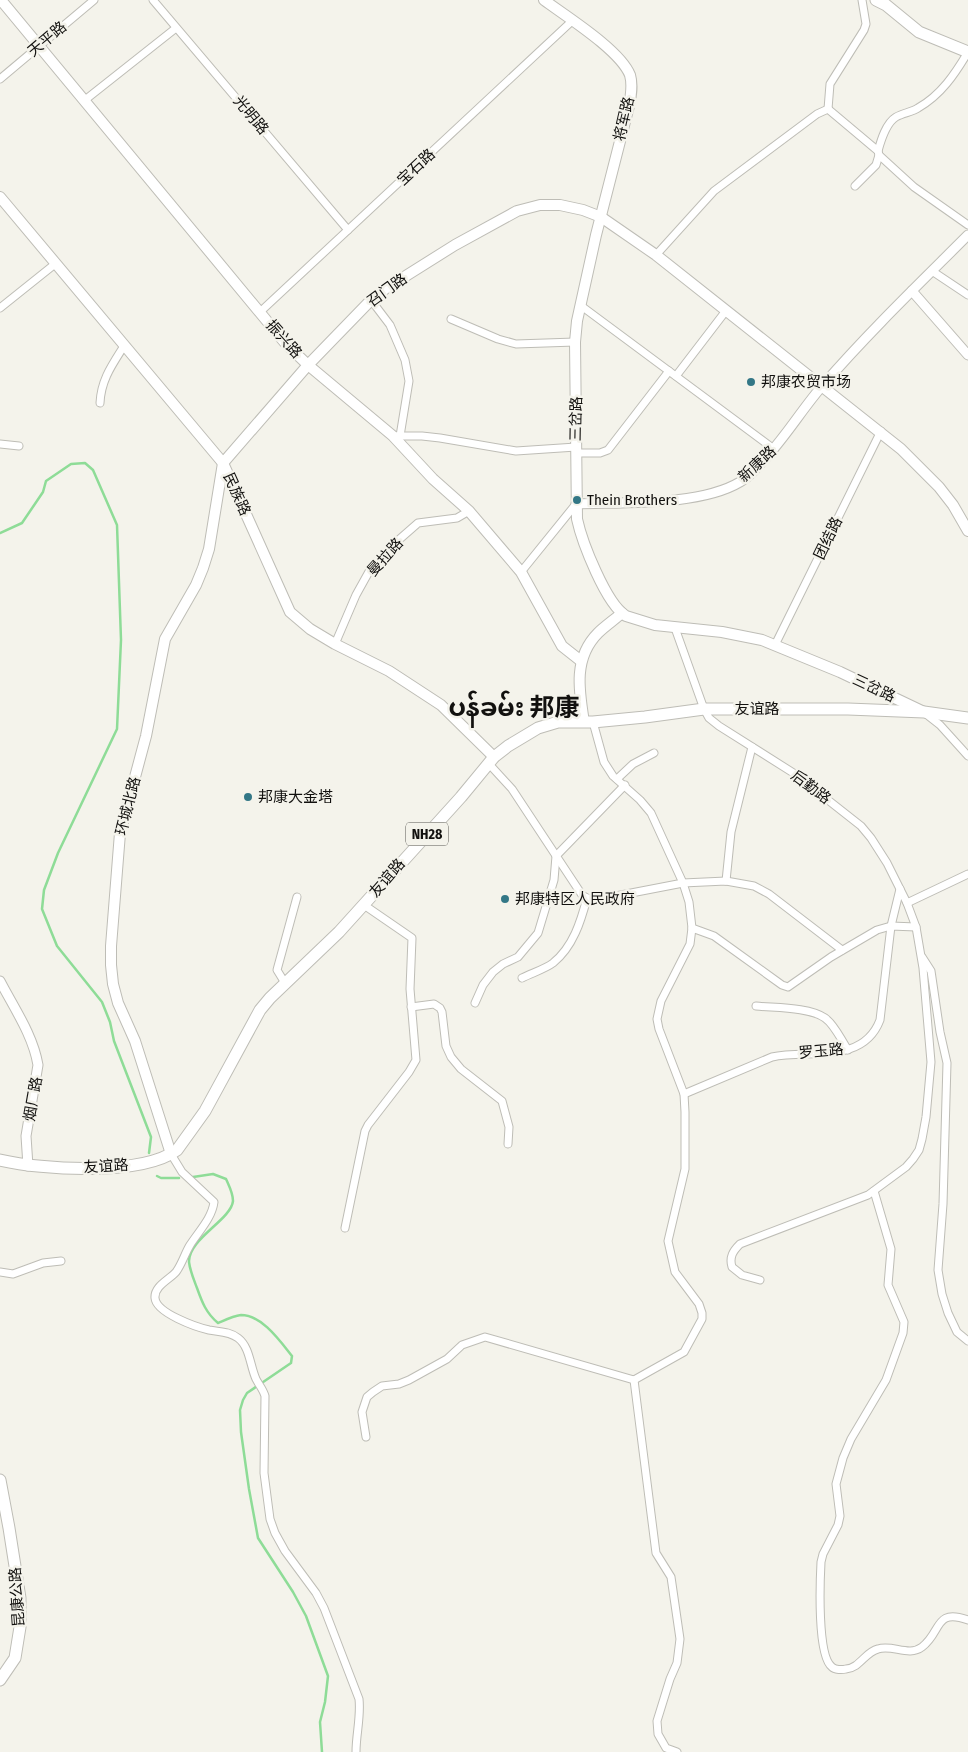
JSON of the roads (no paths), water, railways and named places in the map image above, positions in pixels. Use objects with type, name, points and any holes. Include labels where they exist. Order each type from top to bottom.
[{"type":"main road","name":"振兴路","points":[[1,0],[286,344],[308,365],[396,436],[433,479],[469,512],[521,572],[562,646],[581,661]]},
{"type":"main road","name":"将军路","points":[[544,0],[616,55],[630,75],[632,84],[629,106],[601,217]]},
{"type":"main road","points":[[876,0],[886,5],[919,32],[968,52]]},
{"type":"main road","name":"民族路","points":[[0,197],[223,463],[290,612],[310,629],[335,644],[389,671],[442,705],[492,761]]},
{"type":"main road","name":"召门路","points":[[223,463],[308,365],[371,300],[385,289],[455,245],[517,210],[540,205],[560,205],[583,210],[601,217]]},
{"type":"main road","points":[[601,217],[656,255],[821,387],[881,431],[918,464],[939,487],[953,505],[968,531]]},
{"type":"main road","name":"三岔路","points":[[601,217],[580,306],[576,342],[576,519],[580,534],[598,577],[622,613],[655,625],[747,636],[775,645],[840,672],[924,712]]},
{"type":"main road","name":"环城北路","points":[[171,1154],[135,1040],[118,1003],[113,984],[111,946],[123,816],[146,736],[165,639],[196,585],[209,549],[223,463]]},
{"type":"main road","points":[[588,722],[578,684],[581,661],[598,633],[622,613]]},
{"type":"main road","name":"友谊路","points":[[0,1160],[28,1166],[86,1168],[129,1165],[152,1161],[171,1154],[182,1145],[205,1111],[260,1010],[285,983],[339,932],[492,761],[508,746],[543,726],[558,722],[588,722],[645,717],[704,709],[848,709],[924,712],[968,718]]},
{"type":"main road","name":"昆康公路","points":[[0,1480],[10,1528],[20,1598],[20,1627],[15,1658],[0,1680]]},
{"type":"street","name":"天平路","points":[[0,79],[94,0]]},
{"type":"street","name":"光明路","points":[[153,0],[348,230]]},
{"type":"street","points":[[828,109],[830,84],[866,24],[862,0]]},
{"type":"street","name":"宝石路","points":[[260,312],[572,21]]},
{"type":"street","points":[[85,100],[176,28]]},
{"type":"street","points":[[854,186],[876,165],[883,135],[895,118],[918,108],[938,93],[954,76],[968,52]]},
{"type":"street","points":[[828,109],[914,186],[968,225]]},
{"type":"street","points":[[656,255],[714,191],[817,114],[828,109]]},
{"type":"street","name":"新康路","points":[[576,504],[684,500],[740,482],[774,449],[821,387],[968,235]]},
{"type":"street","points":[[0,308],[55,264]]},
{"type":"street","points":[[932,271],[968,295]]},
{"type":"street","points":[[912,291],[968,355]]},
{"type":"street","points":[[371,300],[390,325],[406,367],[409,381],[408,393],[396,436],[440,438],[516,451],[576,450],[600,453],[608,450],[669,372]]},
{"type":"street","points":[[580,306],[774,449]]},
{"type":"street","points":[[676,376],[726,312]]},
{"type":"street","points":[[451,319],[498,339],[516,344],[576,342]]},
{"type":"street","points":[[100,403],[101,389],[106,375],[124,346]]},
{"type":"street","name":"团结路","points":[[775,645],[881,431]]},
{"type":"street","points":[[0,444],[19,446]]},
{"type":"street","points":[[521,572],[576,504]]},
{"type":"street","name":"曼拉路","points":[[335,644],[356,595],[372,568],[394,544],[418,523],[457,518],[469,512]]},
{"type":"street","name":"后勤路","points":[[674,628],[704,709],[713,722],[795,774],[861,826],[871,838],[887,863],[907,903],[916,928],[923,968],[931,1062],[930,1082],[922,1139],[913,1159],[896,1175],[874,1191],[854,1201],[740,1244],[732,1254],[730,1260],[732,1267],[742,1275],[760,1280]]},
{"type":"street","points":[[924,712],[940,725],[968,756]]},
{"type":"street","points":[[366,1437],[362,1412],[367,1397],[382,1386],[399,1384],[409,1380],[447,1359],[462,1345],[485,1337],[634,1380],[684,1352],[702,1319],[699,1304],[675,1272],[668,1241],[685,1169],[685,1112],[684,1094],[657,1018],[661,1001],[690,944],[692,928],[689,902],[683,883],[651,813],[617,779],[604,762],[588,722]]},
{"type":"street","points":[[726,881],[731,832],[752,747]]},
{"type":"street","points":[[617,779],[633,764],[654,753]]},
{"type":"street","points":[[492,761],[545,837],[582,895],[587,898],[595,900],[683,883],[726,881],[754,886],[769,894],[842,950]]},
{"type":"street","points":[[475,1003],[483,985],[492,972],[502,964],[518,958],[538,933],[554,880],[556,856],[625,785]]},
{"type":"street","points":[[907,903],[968,874]]},
{"type":"street","name":"罗玉路","points":[[684,1094],[772,1057],[799,1053],[848,1050],[870,1037],[876,1030],[880,1020],[891,926],[900,889]]},
{"type":"street","points":[[285,983],[277,970],[297,897]]},
{"type":"street","points":[[522,978],[553,963],[570,944],[580,922],[587,898]]},
{"type":"street","points":[[345,1228],[365,1131],[368,1124],[409,1072],[416,1060],[411,1007],[412,938],[364,904]]},
{"type":"street","points":[[692,928],[714,936],[788,987],[842,950],[877,930],[891,926],[916,928]]},
{"type":"street","points":[[920,955],[931,971],[940,1032],[947,1063],[943,1204],[938,1270],[942,1294],[948,1313],[958,1332],[968,1341]]},
{"type":"street","name":"烟厂路","points":[[0,981],[29,1035],[38,1065],[26,1136],[28,1166]]},
{"type":"street","points":[[411,1007],[434,1004],[440,1008],[446,1046],[451,1057],[461,1069],[502,1101],[509,1127],[508,1144]]},
{"type":"street","points":[[756,1006],[813,1012],[826,1018],[848,1050]]},
{"type":"street","points":[[171,1154],[182,1172],[214,1202],[213,1211],[190,1245],[176,1272],[158,1288],[155,1298],[162,1309],[187,1324],[226,1332],[239,1338],[248,1352],[256,1380],[265,1396],[264,1473],[270,1519],[285,1551],[316,1593],[324,1608],[359,1699],[360,1711],[356,1752]]},
{"type":"street","points":[[874,1191],[891,1249],[888,1285],[904,1322],[903,1333],[886,1380],[851,1439],[837,1474],[836,1484],[840,1516],[838,1525],[823,1554],[821,1562],[821,1644],[830,1666],[848,1669],[856,1666],[876,1649],[889,1648],[907,1652],[921,1648],[946,1617],[960,1617],[968,1620]]},
{"type":"street","points":[[0,1272],[13,1274],[43,1263],[61,1261]]},
{"type":"street","points":[[634,1380],[656,1553],[671,1577],[680,1639],[677,1663],[657,1721],[658,1734],[666,1748],[677,1752]]},
{"type":"waterway","points":[[0,533],[22,523],[43,492],[46,481],[71,464],[85,463],[93,470],[117,525],[121,640],[117,729],[58,853],[44,890],[42,909],[57,946],[102,1002],[110,1022],[114,1041],[151,1137],[149,1153]]},
{"type":"waterway","points":[[193,1177],[213,1174],[226,1179],[233,1198],[230,1208],[225,1215],[195,1245],[191,1254],[190,1269],[205,1307],[218,1323],[241,1315],[256,1319],[270,1330],[292,1356],[291,1363],[247,1393],[240,1410],[241,1432],[258,1538],[293,1592],[306,1616],[328,1676],[320,1722],[322,1752]]},
{"type":"waterway","points":[[157,1176],[161,1178],[179,1178]]},
{"type":"place","name":"邦康农贸市场","points":[[751,382]]},
{"type":"place","name":"Thein Brothers","points":[[577,500]]},
{"type":"place","name":"邦康大金塔","points":[[248,797]]},
{"type":"place","name":"邦康特区人民政府","points":[[505,899]]},
{"type":"district","name":"ပန်ခမ်း 邦康","points":[[514,708]]}]
